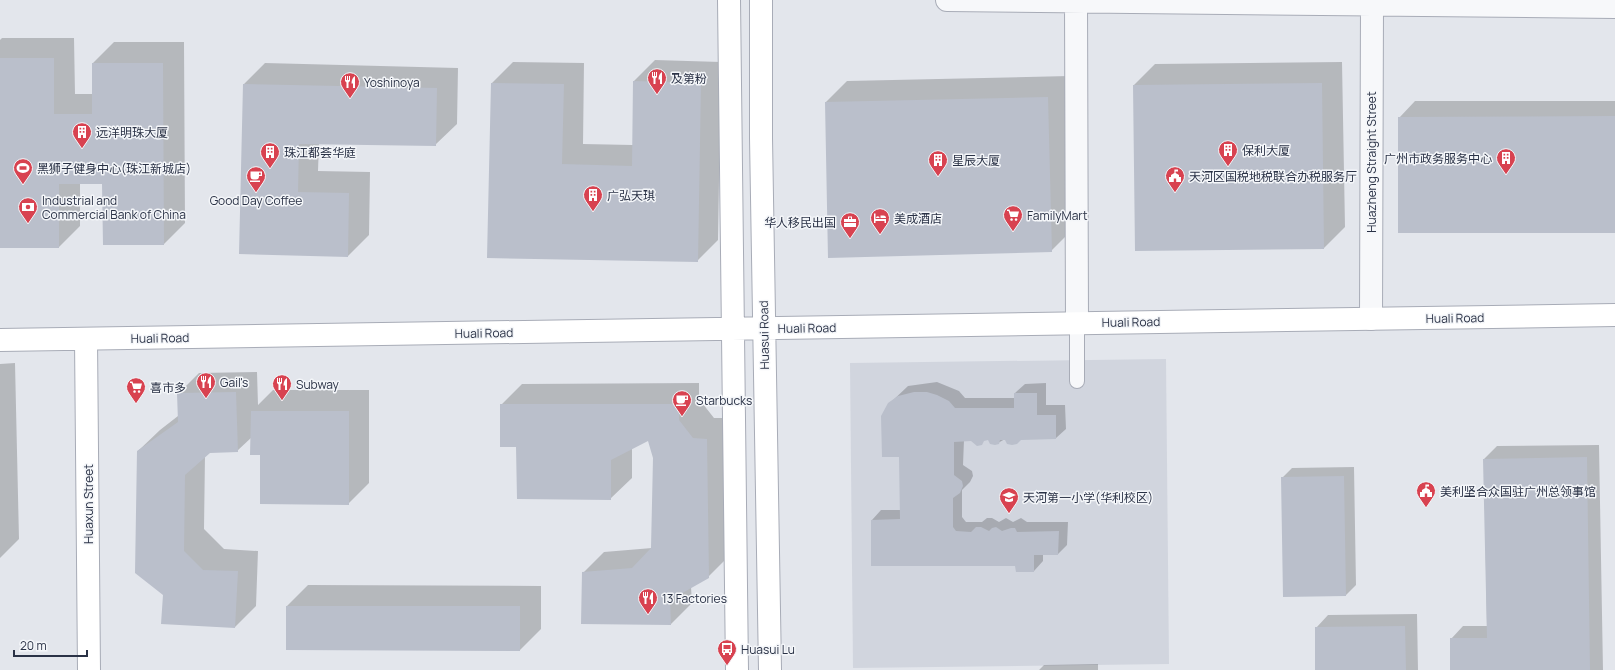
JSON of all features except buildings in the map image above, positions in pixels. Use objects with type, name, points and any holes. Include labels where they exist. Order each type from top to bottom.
[{"type":"street","points":[[729,0],[737,670]]},
{"type":"street","name":"Huasui Road","points":[[761,0],[764,328],[770,670]]},
{"type":"street","points":[[947,0],[1615,7]]},
{"type":"street","points":[[1076,1],[1077,323]]},
{"type":"street","name":"Huazheng Straight Street","points":[[1371,319],[1372,5]]},
{"type":"street","name":"Huali Road","points":[[0,340],[1615,315]]},
{"type":"street","name":"Huaxun Street","points":[[86,339],[89,670]]},
{"type":"lane","points":[[1077,323],[1077,381]]},
{"type":"shaded area","name":"天河第一小学(华利校区)","points":[[1166,359],[1169,664],[853,668],[850,363]]},
{"type":"place","name":"及第粉","points":[[657,95]]},
{"type":"place","name":"Yoshinoya","points":[[350,99]]},
{"type":"place","name":"远洋明珠大厦","points":[[82,149]]},
{"type":"place","name":"保利大厦","points":[[1228,167]]},
{"type":"place","name":"珠江都荟华庭","points":[[270,169]]},
{"type":"place","name":"广州市政务服务中心","points":[[1506,175]]},
{"type":"place","name":"星辰大厦","points":[[938,177]]},
{"type":"place","name":"黑狮子健身中心(珠江新城店)","points":[[23,185]]},
{"type":"place","name":"Good Day Coffee","points":[[256,193]]},
{"type":"place","name":"天河区国税地税联合办税服务厅","points":[[1175,193]]},
{"type":"place","name":"广弘天琪","points":[[593,212]]},
{"type":"place","name":"Industrial and Commercial Bank of China","points":[[28,224]]},
{"type":"place","name":"FamilyMart","points":[[1013,232]]},
{"type":"place","name":"美成酒店","points":[[880,235]]},
{"type":"place","name":"华人移民出国","points":[[850,239]]},
{"type":"place","name":"Gail's","points":[[206,399]]},
{"type":"place","name":"Subway","points":[[282,401]]},
{"type":"place","name":"喜市多","points":[[136,404]]},
{"type":"place","name":"Starbucks","points":[[682,417]]},
{"type":"place","name":"美利坚合众国驻广州总领事馆","points":[[1426,508]]},
{"type":"place","name":"天河第一小学(华利校区)","points":[[1009,514]]},
{"type":"place","name":"13 Factories","points":[[648,615]]},
{"type":"place","name":"Huasui Lu","points":[[727,666]]}]
